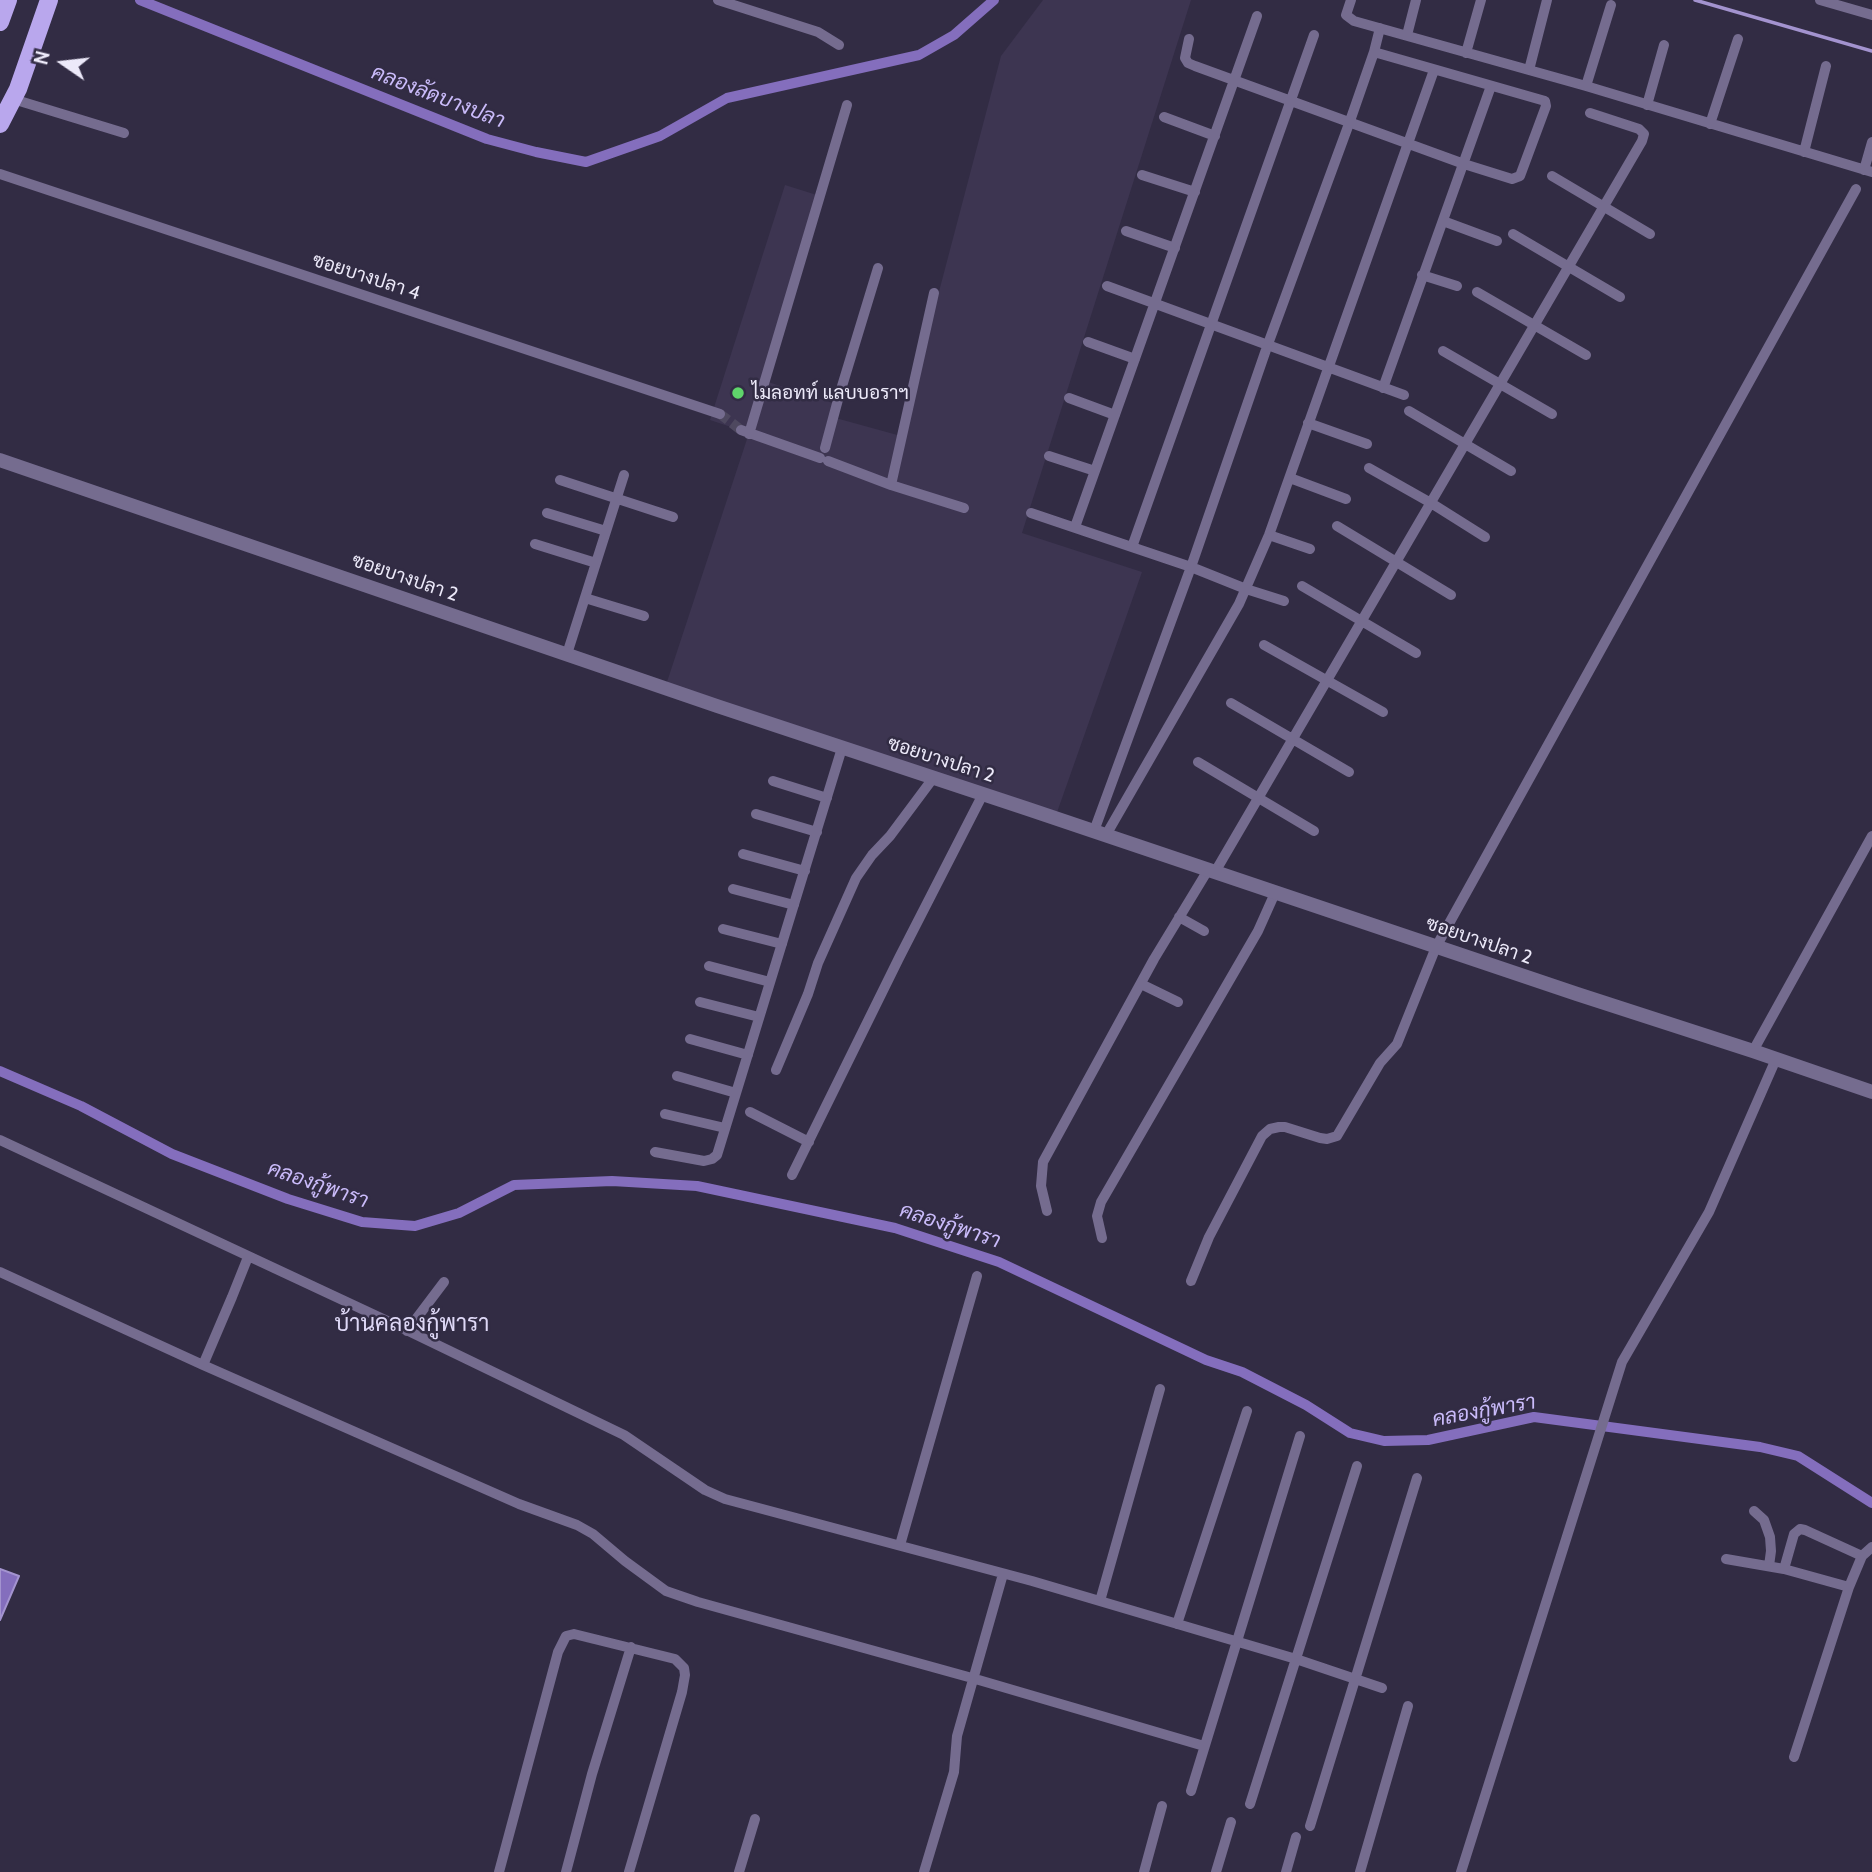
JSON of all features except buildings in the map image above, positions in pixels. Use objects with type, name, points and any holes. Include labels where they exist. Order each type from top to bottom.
[{"type":"main road","points":[[0,22],[8,0]]},
{"type":"main road","points":[[0,124],[38,0]]},
{"type":"main road","points":[[7,103],[49,0]]},
{"type":"street","points":[[718,0],[818,32],[839,45]]},
{"type":"street","points":[[1350,0],[1346,15],[1349,18],[1868,171],[1872,142]]},
{"type":"street","points":[[1407,36],[1416,0]]},
{"type":"street","points":[[1466,53],[1481,0]]},
{"type":"street","points":[[1529,70],[1547,0]]},
{"type":"street","points":[[1819,0],[1872,15]]},
{"type":"street","points":[[1586,86],[1611,5]]},
{"type":"street","points":[[1075,527],[1257,16]]},
{"type":"street","points":[[1100,833],[1106,797],[1350,121],[1380,28]]},
{"type":"street","points":[[1132,547],[1314,35]]},
{"type":"street","points":[[1189,39],[1185,58],[1188,62],[1464,164],[1512,179],[1520,176],[1546,106],[1545,101],[1374,52]]},
{"type":"street","points":[[1710,124],[1738,39]]},
{"type":"street","points":[[1647,105],[1664,46]]},
{"type":"street","points":[[1804,152],[1826,66]]},
{"type":"street","points":[[1100,833],[1124,804],[1246,589],[1290,478],[1434,70]]},
{"type":"street","points":[[1383,388],[1491,86]]},
{"type":"street","points":[[7,103],[124,133]]},
{"type":"street","points":[[847,105],[745,432],[824,456],[891,485],[964,508]]},
{"type":"street","points":[[1047,1211],[1041,1186],[1043,1161],[1141,984],[1179,917],[1259,797],[1643,141],[1644,134],[1639,129],[1590,113]]},
{"type":"street","points":[[1164,117],[1215,136]]},
{"type":"street","name":"ซอยบางปลา 4","points":[[0,174],[720,414]]},
{"type":"street","points":[[1142,175],[1195,192]]},
{"type":"street","points":[[1552,176],[1650,233]]},
{"type":"street","points":[[1191,1281],[1209,1237],[1265,1132],[1285,1127],[1327,1139],[1337,1136],[1380,1063],[1397,1044],[1436,947],[1856,189]]},
{"type":"street","points":[[1443,221],[1497,240]]},
{"type":"street","points":[[1126,231],[1174,248]]},
{"type":"street","points":[[1513,234],[1620,297]]},
{"type":"street","points":[[824,456],[839,396],[878,268]]},
{"type":"street","points":[[1422,275],[1457,286]]},
{"type":"street","points":[[1107,286],[1404,395]]},
{"type":"street","points":[[1477,292],[1586,355]]},
{"type":"street","points":[[891,485],[934,293]]},
{"type":"street","points":[[1088,342],[1135,359]]},
{"type":"street","points":[[1443,351],[1552,414]]},
{"type":"street","points":[[1069,397],[1115,415]]},
{"type":"street","points":[[1409,411],[1511,471]]},
{"type":"street","points":[[1308,423],[1367,444]]},
{"type":"street","points":[[1049,456],[1095,471]]},
{"type":"street","name":"ซอยบางปลา 2","points":[[0,460],[842,748],[1872,1092]]},
{"type":"street","points":[[1368,468],[1485,537]]},
{"type":"street","points":[[566,654],[624,474]]},
{"type":"street","points":[[1290,478],[1346,499]]},
{"type":"street","points":[[560,480],[673,516]]},
{"type":"street","points":[[547,513],[606,531]]},
{"type":"street","points":[[1031,513],[1283,601]]},
{"type":"street","points":[[1336,526],[1451,595]]},
{"type":"street","points":[[1269,535],[1310,549]]},
{"type":"street","points":[[535,544],[596,563]]},
{"type":"street","points":[[1302,586],[1416,653]]},
{"type":"street","points":[[584,598],[643,616]]},
{"type":"street","points":[[1264,645],[1383,712]]},
{"type":"street","points":[[1231,703],[1349,772]]},
{"type":"street","points":[[655,1152],[697,1160],[712,1159],[717,1155],[842,748]]},
{"type":"street","points":[[1198,762],[1314,831]]},
{"type":"street","points":[[776,1070],[818,963],[856,878],[934,777]]},
{"type":"street","points":[[773,781],[827,798]]},
{"type":"street","points":[[792,1175],[983,794]]},
{"type":"street","points":[[1106,797],[1124,804]]},
{"type":"street","points":[[756,814],[817,832]]},
{"type":"street","points":[[1753,1051],[1872,836]]},
{"type":"street","points":[[743,854],[805,871]]},
{"type":"street","points":[[733,889],[794,905]]},
{"type":"street","points":[[1102,1238],[1097,1216],[1101,1202],[1258,931],[1275,893]]},
{"type":"street","points":[[1179,917],[1204,931]]},
{"type":"street","points":[[723,929],[782,944]]},
{"type":"street","points":[[709,965],[770,982]]},
{"type":"street","points":[[1141,984],[1178,1002]]},
{"type":"street","points":[[700,1002],[759,1017]]},
{"type":"street","points":[[690,1040],[748,1055]]},
{"type":"street","points":[[1461,1872],[1622,1362],[1709,1212],[1776,1059]]},
{"type":"street","points":[[677,1076],[736,1093]]},
{"type":"street","points":[[750,1112],[808,1142]]},
{"type":"street","points":[[665,1114],[725,1128]]},
{"type":"street","points":[[0,1140],[624,1435],[716,1495],[1100,1601],[1296,1659],[1382,1688]]},
{"type":"street","points":[[203,1365],[248,1256]]},
{"type":"street","points":[[0,1272],[519,1504],[577,1525],[593,1534],[666,1591],[1204,1746]]},
{"type":"street","points":[[900,1545],[977,1276]]},
{"type":"street","points":[[407,1331],[444,1282]]},
{"type":"street","points":[[1100,1601],[1160,1390]]},
{"type":"street","points":[[1177,1624],[1247,1411]]},
{"type":"street","points":[[1191,1791],[1300,1436]]},
{"type":"street","points":[[1250,1804],[1357,1466]]},
{"type":"street","points":[[1310,1826],[1417,1478]]},
{"type":"street","points":[[1754,1511],[1763,1520],[1770,1537],[1769,1566]]},
{"type":"street","points":[[1784,1569],[1794,1534],[1800,1529],[1862,1556]]},
{"type":"street","points":[[1794,1757],[1849,1587],[1862,1556],[1872,1547]]},
{"type":"street","points":[[1726,1559],[1784,1569],[1849,1587]]},
{"type":"street","points":[[924,1872],[954,1772],[957,1735],[1003,1574]]},
{"type":"street","points":[[499,1872],[562,1642],[566,1636],[573,1633],[675,1659],[681,1663],[685,1675],[629,1872]]},
{"type":"street","points":[[566,1872],[592,1774],[631,1647]]},
{"type":"street","points":[[1360,1872],[1408,1706]]},
{"type":"street","points":[[1144,1872],[1162,1805]]},
{"type":"street","points":[[739,1872],[755,1819]]},
{"type":"street","points":[[1216,1872],[1231,1822]]},
{"type":"street","points":[[1286,1872],[1296,1837]]},
{"type":"shaded area","points":[[1043,0],[1191,0],[1022,533],[1142,572],[1055,818],[665,688],[749,433],[710,420],[785,185],[820,196],[765,381],[836,404],[832,417],[901,436],[1001,56]]},
{"type":"shaded area","points":[[0,1569],[19,1576],[0,1620]]},
{"type":"waterway","name":"คลองลัดบางปลา","points":[[140,0],[487,139],[586,162],[660,136],[727,98],[919,55],[954,35],[994,0]]},
{"type":"waterway","points":[[1695,0],[1872,51]]},
{"type":"waterway","name":"คลองกู้พารา","points":[[0,1071],[81,1106],[172,1154],[288,1199],[362,1222],[415,1226],[459,1213],[514,1185],[612,1181],[697,1186],[895,1228],[999,1262],[1206,1360],[1242,1372],[1306,1405],[1350,1433],[1384,1441],[1428,1440],[1534,1417],[1760,1447],[1798,1456],[1872,1503]]},
{"type":"tunnel","points":[[720,414],[741,430]]},
{"type":"place","name":"ไมลอทท์ แลบบอราฯ","points":[[738,393]]},
{"type":"district","name":"บ้านคลองกู้พารา","points":[[412,1324]]}]
